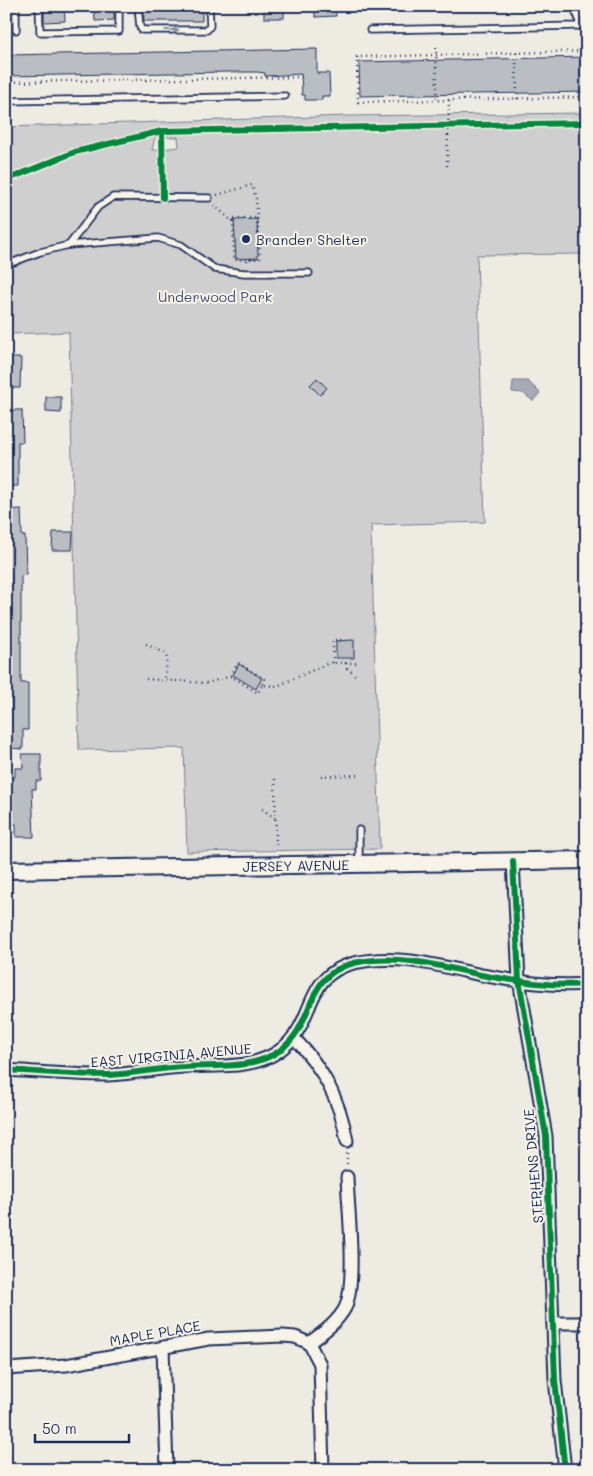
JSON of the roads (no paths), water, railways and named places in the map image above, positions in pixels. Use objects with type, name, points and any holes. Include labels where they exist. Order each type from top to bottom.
[{"type":"street","name":"JERSEY AVENUE","points":[[6,870],[359,862],[587,860]]},
{"type":"street","name":"STEPHENS DRIVE","points":[[513,861],[519,980],[546,1136],[555,1380],[565,1470]]},
{"type":"street","name":"EAST VIRGINIA AVENUE","points":[[6,1070],[109,1074],[167,1068],[249,1064],[279,1051],[294,1038],[324,977],[333,971],[356,963],[417,962],[519,980],[587,984]]},
{"type":"street","points":[[294,1038],[310,1054],[333,1092],[340,1108],[346,1142]]},
{"type":"street","points":[[323,1470],[320,1364],[309,1343],[337,1319],[345,1307],[350,1287],[346,1177]]},
{"type":"street","points":[[553,1323],[587,1323]]},
{"type":"street","name":"MAPLE PLACE","points":[[6,1369],[66,1365],[209,1339],[261,1336],[295,1338],[309,1343]]},
{"type":"street","points":[[163,1347],[167,1470]]},
{"type":"lane","points":[[16,6],[16,30]]},
{"type":"lane","points":[[39,6],[40,32],[120,31],[119,6]]},
{"type":"lane","points":[[138,6],[142,30],[207,30],[210,26],[209,6]]},
{"type":"lane","points":[[370,30],[578,26],[581,11]]},
{"type":"lane","points":[[6,101],[285,96]]},
{"type":"lane","points":[[69,245],[98,207],[113,197],[209,198]]},
{"type":"lane","points":[[6,266],[40,252],[69,245],[158,238],[181,245],[215,269],[247,273],[308,273]]},
{"type":"lane","points":[[359,830],[359,862]]},
{"type":"place","name":"Brander Shelter","points":[[246,239]]},
{"type":"park label","name":"Underwood Park","points":[[215,296]]}]
